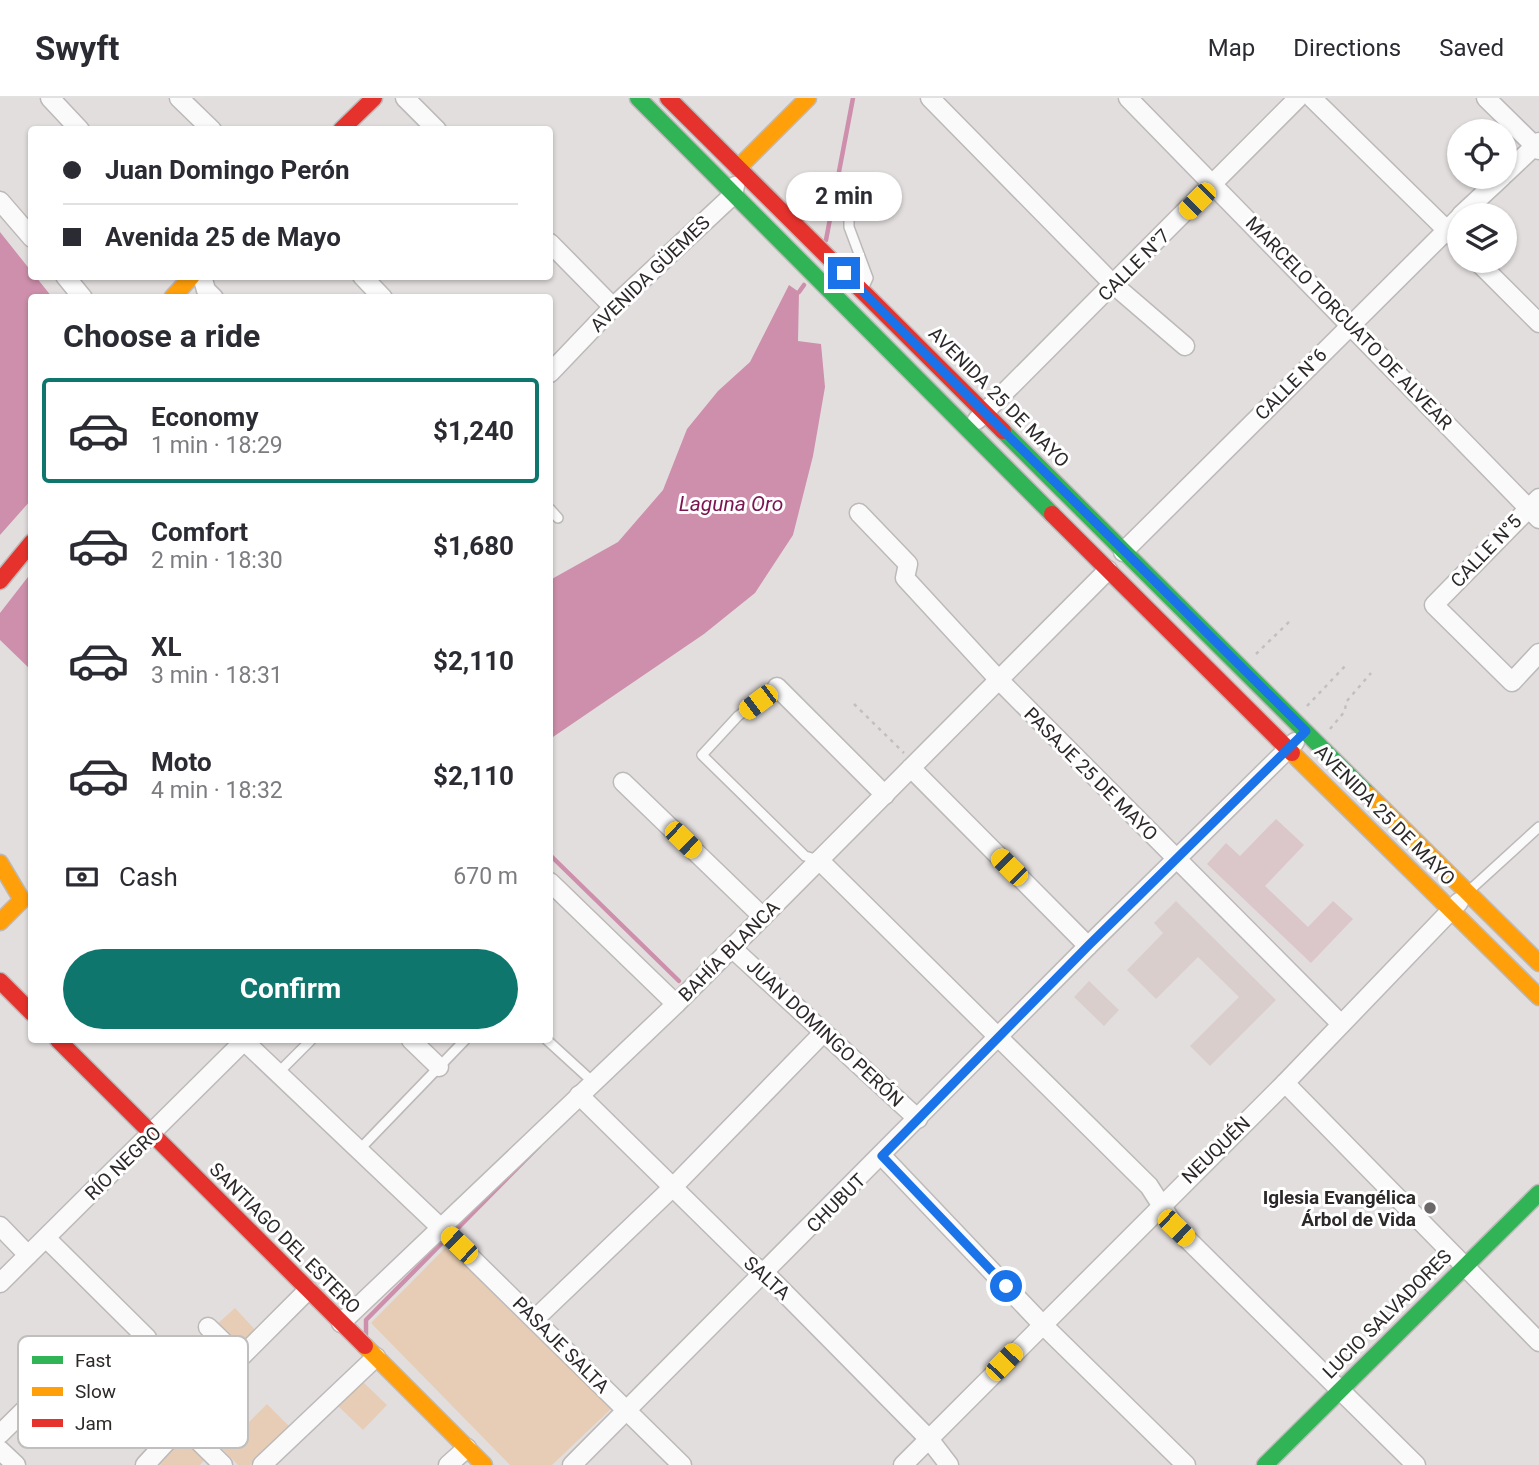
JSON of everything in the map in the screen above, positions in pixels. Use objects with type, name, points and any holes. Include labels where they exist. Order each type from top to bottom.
[{"type":"main road","points":[[345,126],[373,98]]},
{"type":"main road","name":"AVENIDA 25 DE MAYO","points":[[638,98],[967,430],[1539,997]]},
{"type":"main road","name":"AVENIDA 25 DE MAYO","points":[[668,98],[1539,963]]},
{"type":"main road","points":[[738,169],[807,98]]},
{"type":"main road","points":[[176,294],[188,280]]},
{"type":"main road","points":[[0,581],[28,547]]},
{"type":"main road","points":[[0,863],[27,896],[0,922]]},
{"type":"main road","points":[[0,981],[28,1009]]},
{"type":"main road","name":"SANTIAGO DEL ESTERO","points":[[61,1043],[484,1465]]},
{"type":"main road","name":"LUCIO SALVADORES","points":[[1265,1465],[1539,1193]]},
{"type":"street","points":[[50,98],[76,126]]},
{"type":"street","points":[[179,98],[208,126]]},
{"type":"street","points":[[405,98],[433,126]]},
{"type":"street","points":[[930,98],[1114,285],[1185,346]]},
{"type":"street","name":"MARCELO TORCUATO DE ALVEAR","points":[[1128,98],[1535,508]]},
{"type":"street","name":"CALLE N°7","points":[[967,430],[1298,98]]},
{"type":"street","points":[[1312,98],[1446,230]]},
{"type":"street","points":[[1486,98],[1538,146]]},
{"type":"street","name":"CALLE N°6","points":[[1517,165],[1538,146]]},
{"type":"street","points":[[733,195],[738,169]]},
{"type":"street","name":"CALLE N°6","points":[[1474,203],[1490,189]]},
{"type":"street","name":"AVENIDA GÜEMES","points":[[553,370],[613,307],[733,195]]},
{"type":"street","points":[[0,201],[28,233]]},
{"type":"street","name":"CALLE N°6","points":[[1123,552],[1446,230]]},
{"type":"street","points":[[553,246],[613,307]]},
{"type":"street","points":[[1489,273],[1539,323]]},
{"type":"street","points":[[68,280],[80,294]]},
{"type":"street","points":[[366,280],[379,294]]},
{"type":"street","name":"CALLE N°5","points":[[1535,508],[1434,605],[1512,682],[1539,653]]},
{"type":"street","name":"PASAJE 25 DE MAYO","points":[[859,513],[908,564],[905,578],[999,680],[1341,1024]]},
{"type":"street","name":"BAHÍA BLANCA","points":[[341,1323],[676,1004],[1108,570]]},
{"type":"street","points":[[777,687],[884,795]]},
{"type":"street","name":"CHUBUT","points":[[572,1465],[1088,946],[1306,731]]},
{"type":"street","points":[[911,768],[1088,946]]},
{"type":"street","points":[[623,782],[763,917]]},
{"type":"street","points":[[819,860],[1149,1186],[1176,1228],[1416,1465]]},
{"type":"street","points":[[553,885],[676,1004]]},
{"type":"street","name":"NEUQUÉN","points":[[903,1465],[1041,1323],[1285,1083],[1468,892]]},
{"type":"street","name":"JUAN DOMINGO PERÓN","points":[[732,948],[918,1119]]},
{"type":"street","points":[[535,1319],[673,1187],[824,1032]]},
{"type":"street","name":"RÍO NEGRO","points":[[0,1283],[152,1135],[240,1043]]},
{"type":"street","points":[[246,1043],[440,1227]]},
{"type":"street","points":[[414,1043],[439,1067]]},
{"type":"street","points":[[1285,1083],[1539,1342]]},
{"type":"street","name":"SALTA","points":[[579,1094],[751,1264],[765,1273],[929,1439],[949,1465]]},
{"type":"street","points":[[882,1156],[1041,1323],[1186,1465]]},
{"type":"street","points":[[0,1226],[28,1255]]},
{"type":"street","name":"PASAJE SALTA","points":[[440,1227],[682,1465]]},
{"type":"street","points":[[46,1238],[145,1336]]},
{"type":"street","points":[[248,1350],[308,1290]]},
{"type":"street","points":[[208,1327],[217,1336]]},
{"type":"street","points":[[262,1465],[376,1357]]},
{"type":"street","points":[[0,1434],[18,1416]]},
{"type":"street","points":[[145,1465],[161,1448]]},
{"type":"street","points":[[206,1448],[223,1465]]},
{"type":"street","points":[[448,1465],[467,1448]]},
{"type":"street","points":[[0,1450],[16,1465]]},
{"type":"lane","points":[[862,290],[868,278],[849,226],[849,199],[863,181]]},
{"type":"lane","points":[[553,512],[558,518]]},
{"type":"lane","points":[[777,687],[738,716],[702,755],[805,856],[819,860]]},
{"type":"lane","points":[[1468,892],[1539,827]]},
{"type":"lane","points":[[278,1074],[308,1043]]},
{"type":"lane","points":[[359,1150],[462,1043]]},
{"type":"lane","points":[[550,1043],[593,1082]]},
{"type":"path","points":[[1243,667],[1291,620]]},
{"type":"path","points":[[1306,731],[1348,663]]},
{"type":"path","points":[[1306,731],[1345,711],[1346,702],[1371,673]]},
{"type":"path","points":[[854,704],[906,756],[911,768]]},
{"type":"path","points":[[200,1336],[208,1327]]},
{"type":"shaded area","points":[[1176,901],[1276,1000],[1210,1066],[1190,1046],[1239,997],[1198,957],[1156,999],[1127,970],[1163,933],[1154,923]]},
{"type":"shaded area","points":[[1089,981],[1119,1010],[1104,1026],[1074,997]]},
{"type":"shaded area","points":[[448,1245],[612,1408],[552,1465],[510,1465],[371,1323]]},
{"type":"shaded area","points":[[235,1308],[260,1335],[248,1346],[248,1336],[224,1336],[215,1326]]},
{"type":"shaded area","points":[[361,1380],[387,1405],[363,1430],[337,1405]]},
{"type":"shaded area","points":[[267,1404],[289,1426],[250,1465],[238,1465],[222,1449],[248,1448],[248,1423]]},
{"type":"shaded area","points":[[169,1448],[197,1448],[207,1457],[200,1465],[161,1465],[157,1461]]},
{"type":"water","points":[[0,232],[28,267],[28,280],[38,280],[50,294],[28,294],[28,503],[0,535]]},
{"type":"water","name":"Laguna Oro","points":[[789,285],[799,292],[798,341],[821,344],[825,387],[813,456],[793,535],[755,593],[704,634],[553,737],[553,578],[618,542],[663,490],[687,429],[718,391],[750,362]]},
{"type":"water","points":[[28,577],[28,667],[0,640],[0,613]]},
{"type":"building","points":[[1276,819],[1304,845],[1265,886],[1308,927],[1333,901],[1353,919],[1311,963],[1207,864],[1226,843],[1240,856]]},
{"type":"waterway","points":[[826,240],[853,98]]},
{"type":"waterway","points":[[799,292],[804,285]]},
{"type":"waterway","points":[[553,858],[679,981]]},
{"type":"waterway","points":[[458,1228],[539,1146]]},
{"type":"waterway","points":[[366,1335],[366,1320],[441,1244]]},
{"type":"traffic: fast","points":[[638,98],[1052,514]]},
{"type":"traffic: fast","points":[[1003,431],[1368,794]]},
{"type":"traffic: fast","points":[[1265,1465],[1539,1193]]},
{"type":"traffic: slow","points":[[738,168],[808,98]]},
{"type":"traffic: slow","points":[[176,294],[188,280]]},
{"type":"traffic: slow","points":[[1292,753],[1539,997]]},
{"type":"traffic: slow","points":[[1368,794],[1539,963]]},
{"type":"traffic: slow","points":[[0,863],[22,900],[0,922]]},
{"type":"traffic: slow","points":[[365,1346],[484,1465]]},
{"type":"traffic: jam","points":[[345,126],[374,98]]},
{"type":"traffic: jam","points":[[668,98],[1003,431]]},
{"type":"traffic: jam","points":[[1052,514],[1292,753]]},
{"type":"traffic: jam","points":[[0,581],[28,547]]},
{"type":"traffic: jam","points":[[0,981],[28,1009]]},
{"type":"traffic: jam","points":[[61,1043],[365,1346]]},
{"type":"place","name":"Iglesia Evangélica Árbol de Vida","points":[[1430,1208]]},
{"type":"route","points":[[844,273],[1306,731],[1088,946],[882,1156],[1006,1286]]}]
